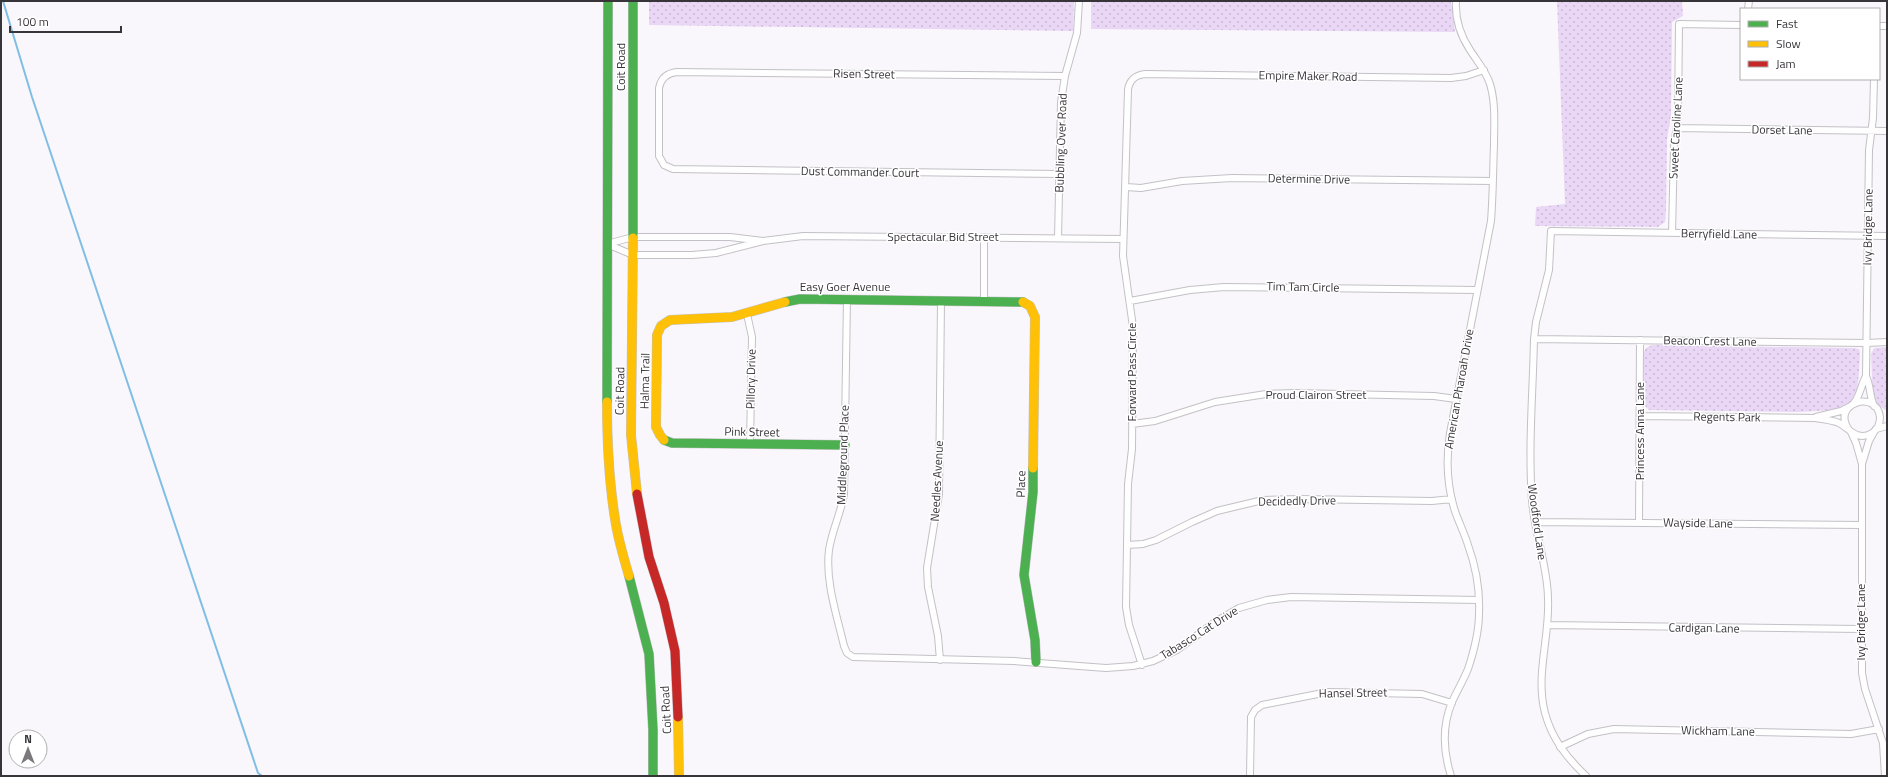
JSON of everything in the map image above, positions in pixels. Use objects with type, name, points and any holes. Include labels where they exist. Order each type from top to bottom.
[{"type":"main road","name":"Coit Road","points":[[608,1],[607,441],[610,485],[616,526],[649,654],[653,730],[653,776]]},
{"type":"main road","name":"Coit Road","points":[[633,1],[634,255],[631,435],[635,483],[641,522],[649,557],[664,603],[675,651],[679,730],[679,776]]},
{"type":"main road","name":"Easy Goer Avenue","points":[[662,324],[673,320],[719,319],[747,314],[790,300],[846,299],[1020,301],[1030,306]]},
{"type":"main road","name":"Place","points":[[1030,306],[1035,317],[1033,492],[1024,575],[1035,640],[1036,662]]},
{"type":"main road","name":"Halma Trail","points":[[660,438],[656,427],[657,335],[662,324]]},
{"type":"main road","name":"Pink Street","points":[[660,438],[672,443],[845,445]]},
{"type":"street","name":"Bubbling Over Road","points":[[1058,238],[1061,102],[1065,76],[1077,33],[1079,1]]},
{"type":"street","name":"American Pharoah Drive","points":[[1451,776],[1446,761],[1444,738],[1446,722],[1452,703],[1465,676],[1473,654],[1478,624],[1479,600],[1474,563],[1452,499],[1448,478],[1448,454],[1456,399],[1489,230],[1493,181],[1493,99],[1490,85],[1484,70],[1462,36],[1457,16],[1456,1]]},
{"type":"street","name":"Sweet Caroline Lane","points":[[1672,233],[1674,147],[1677,128],[1679,24],[1740,25]]},
{"type":"street","name":"Empire Maker Road","points":[[1133,79],[1139,75],[1145,74],[1452,78],[1466,76],[1484,70]]},
{"type":"street","name":"Risen Street","points":[[662,163],[659,154],[661,81],[665,76],[677,72],[1065,76]]},
{"type":"street","name":"Forward Pass Circle","points":[[1133,79],[1128,90],[1125,150],[1126,188],[1123,239],[1124,269],[1133,327],[1132,449],[1128,484],[1127,611],[1129,625],[1142,665]]},
{"type":"street","name":"Ivy Bridge Lane","points":[[1874,80],[1872,131],[1869,150],[1866,376],[1869,382],[1870,397],[1875,407]]},
{"type":"street","name":"Dorset Lane","points":[[1677,128],[1887,131]]},
{"type":"street","name":"Dust Commander Court","points":[[662,163],[667,167],[674,169],[1059,174]]},
{"type":"street","name":"Determine Drive","points":[[1126,188],[1141,188],[1182,181],[1232,178],[1493,181]]},
{"type":"street","name":"Berryfield Lane","points":[[1551,231],[1887,236]]},
{"type":"street","name":"Woodford Lane","points":[[1551,231],[1549,270],[1536,322],[1534,339],[1531,479],[1535,522],[1548,588],[1549,609],[1541,673],[1541,696],[1548,723],[1560,748],[1586,776]]},
{"type":"street","name":"Spectacular Bid Street","points":[[607,244],[634,255],[704,255],[763,241],[803,236],[1123,239]]},
{"type":"street","name":"Spectacular Bid Street","points":[[607,244],[633,237],[730,237],[763,241]]},
{"type":"street","points":[[984,237],[984,301]]},
{"type":"street","name":"Tim Tam Circle","points":[[1130,301],[1190,290],[1230,287],[1477,290]]},
{"type":"street","name":"Middleground Place","points":[[846,299],[843,499],[831,539],[828,564],[829,580],[844,646],[849,655]]},
{"type":"street","name":"Needles Avenue","points":[[940,660],[938,636],[928,588],[927,568],[938,494],[941,300]]},
{"type":"street","name":"Pillory Drive","points":[[747,314],[752,336],[750,444]]},
{"type":"street","name":"Beacon Crest Lane","points":[[1534,339],[1887,342]]},
{"type":"street","name":"Princess Anna Lane","points":[[1639,522],[1640,340]]},
{"type":"street","name":"Ivy Bridge Lane","points":[[1852,405],[1858,396],[1861,385],[1866,376]]},
{"type":"street","name":"Proud Clairon Street","points":[[1132,424],[1155,422],[1215,402],[1266,394],[1295,393],[1434,396],[1456,399]]},
{"type":"street","points":[[1887,416],[1864,401],[1852,405],[1845,417],[1850,431],[1862,436],[1887,426]]},
{"type":"street","name":"Regents Park","points":[[1815,418],[1841,411],[1852,405]]},
{"type":"street","points":[[1875,407],[1880,418],[1875,431]]},
{"type":"street","name":"Regents Park","points":[[1640,416],[1815,418],[1834,422],[1850,431]]},
{"type":"street","name":"Ivy Bridge Lane","points":[[1850,431],[1856,443],[1862,464],[1862,678],[1879,729],[1884,750],[1885,776]]},
{"type":"street","name":"Ivy Bridge Lane","points":[[1862,464],[1869,441],[1875,431]]},
{"type":"street","name":"Decidedly Drive","points":[[1127,545],[1143,544],[1156,540],[1217,511],[1263,500],[1299,499],[1432,501],[1452,499]]},
{"type":"street","name":"Wayside Lane","points":[[1535,522],[1862,524]]},
{"type":"street","name":"Tabasco Cat Drive","points":[[849,655],[859,659],[1036,662],[1106,668],[1142,665],[1177,650],[1228,614],[1247,605],[1267,600],[1291,597],[1479,600]]},
{"type":"street","name":"Cardigan Lane","points":[[1547,625],[1861,629]]},
{"type":"street","name":"Hansel Street","points":[[1250,776],[1251,719],[1256,709],[1264,704],[1328,692],[1422,694],[1452,703]]},
{"type":"street","name":"Wickham Lane","points":[[1560,748],[1588,734],[1614,729],[1851,734],[1879,729]]},
{"type":"shaded area","points":[[649,1],[1074,1],[1073,31],[649,25]]},
{"type":"shaded area","points":[[1091,1],[1451,2],[1455,32],[1091,29]]},
{"type":"shaded area","points":[[1557,1],[1682,1],[1683,16],[1672,22],[1671,117],[1667,139],[1666,211],[1665,222],[1658,227],[1535,226],[1536,207],[1565,204]]},
{"type":"shaded area","points":[[1652,345],[1859,349],[1857,390],[1851,401],[1834,410],[1797,412],[1649,410],[1644,405],[1644,352],[1646,348]]},
{"type":"shaded area","points":[[1887,347],[1887,411],[1876,404],[1873,398],[1871,354],[1874,348]]},
{"type":"waterway","points":[[3,1],[32,97],[258,773],[262,776]]},
{"type":"traffic: fast","points":[[607,402],[608,1]]},
{"type":"traffic: fast","points":[[633,1],[633,238]]},
{"type":"traffic: fast","points":[[785,302],[800,299],[1023,302]]},
{"type":"traffic: fast","points":[[664,440],[672,443],[845,445]]},
{"type":"traffic: fast","points":[[1033,468],[1033,492],[1024,575],[1035,640],[1036,662]]},
{"type":"traffic: fast","points":[[629,576],[649,654],[653,730],[653,776]]},
{"type":"traffic: slow","points":[[633,238],[631,435],[637,494]]},
{"type":"traffic: slow","points":[[664,440],[656,427],[657,335],[661,326],[670,320],[732,317],[785,302]]},
{"type":"traffic: slow","points":[[1023,302],[1030,306],[1035,317],[1033,468]]},
{"type":"traffic: slow","points":[[607,402],[610,479],[617,531],[629,576]]},
{"type":"traffic: slow","points":[[678,717],[679,776]]},
{"type":"traffic: jam","points":[[637,494],[649,557],[664,603],[675,651],[678,717]]}]
